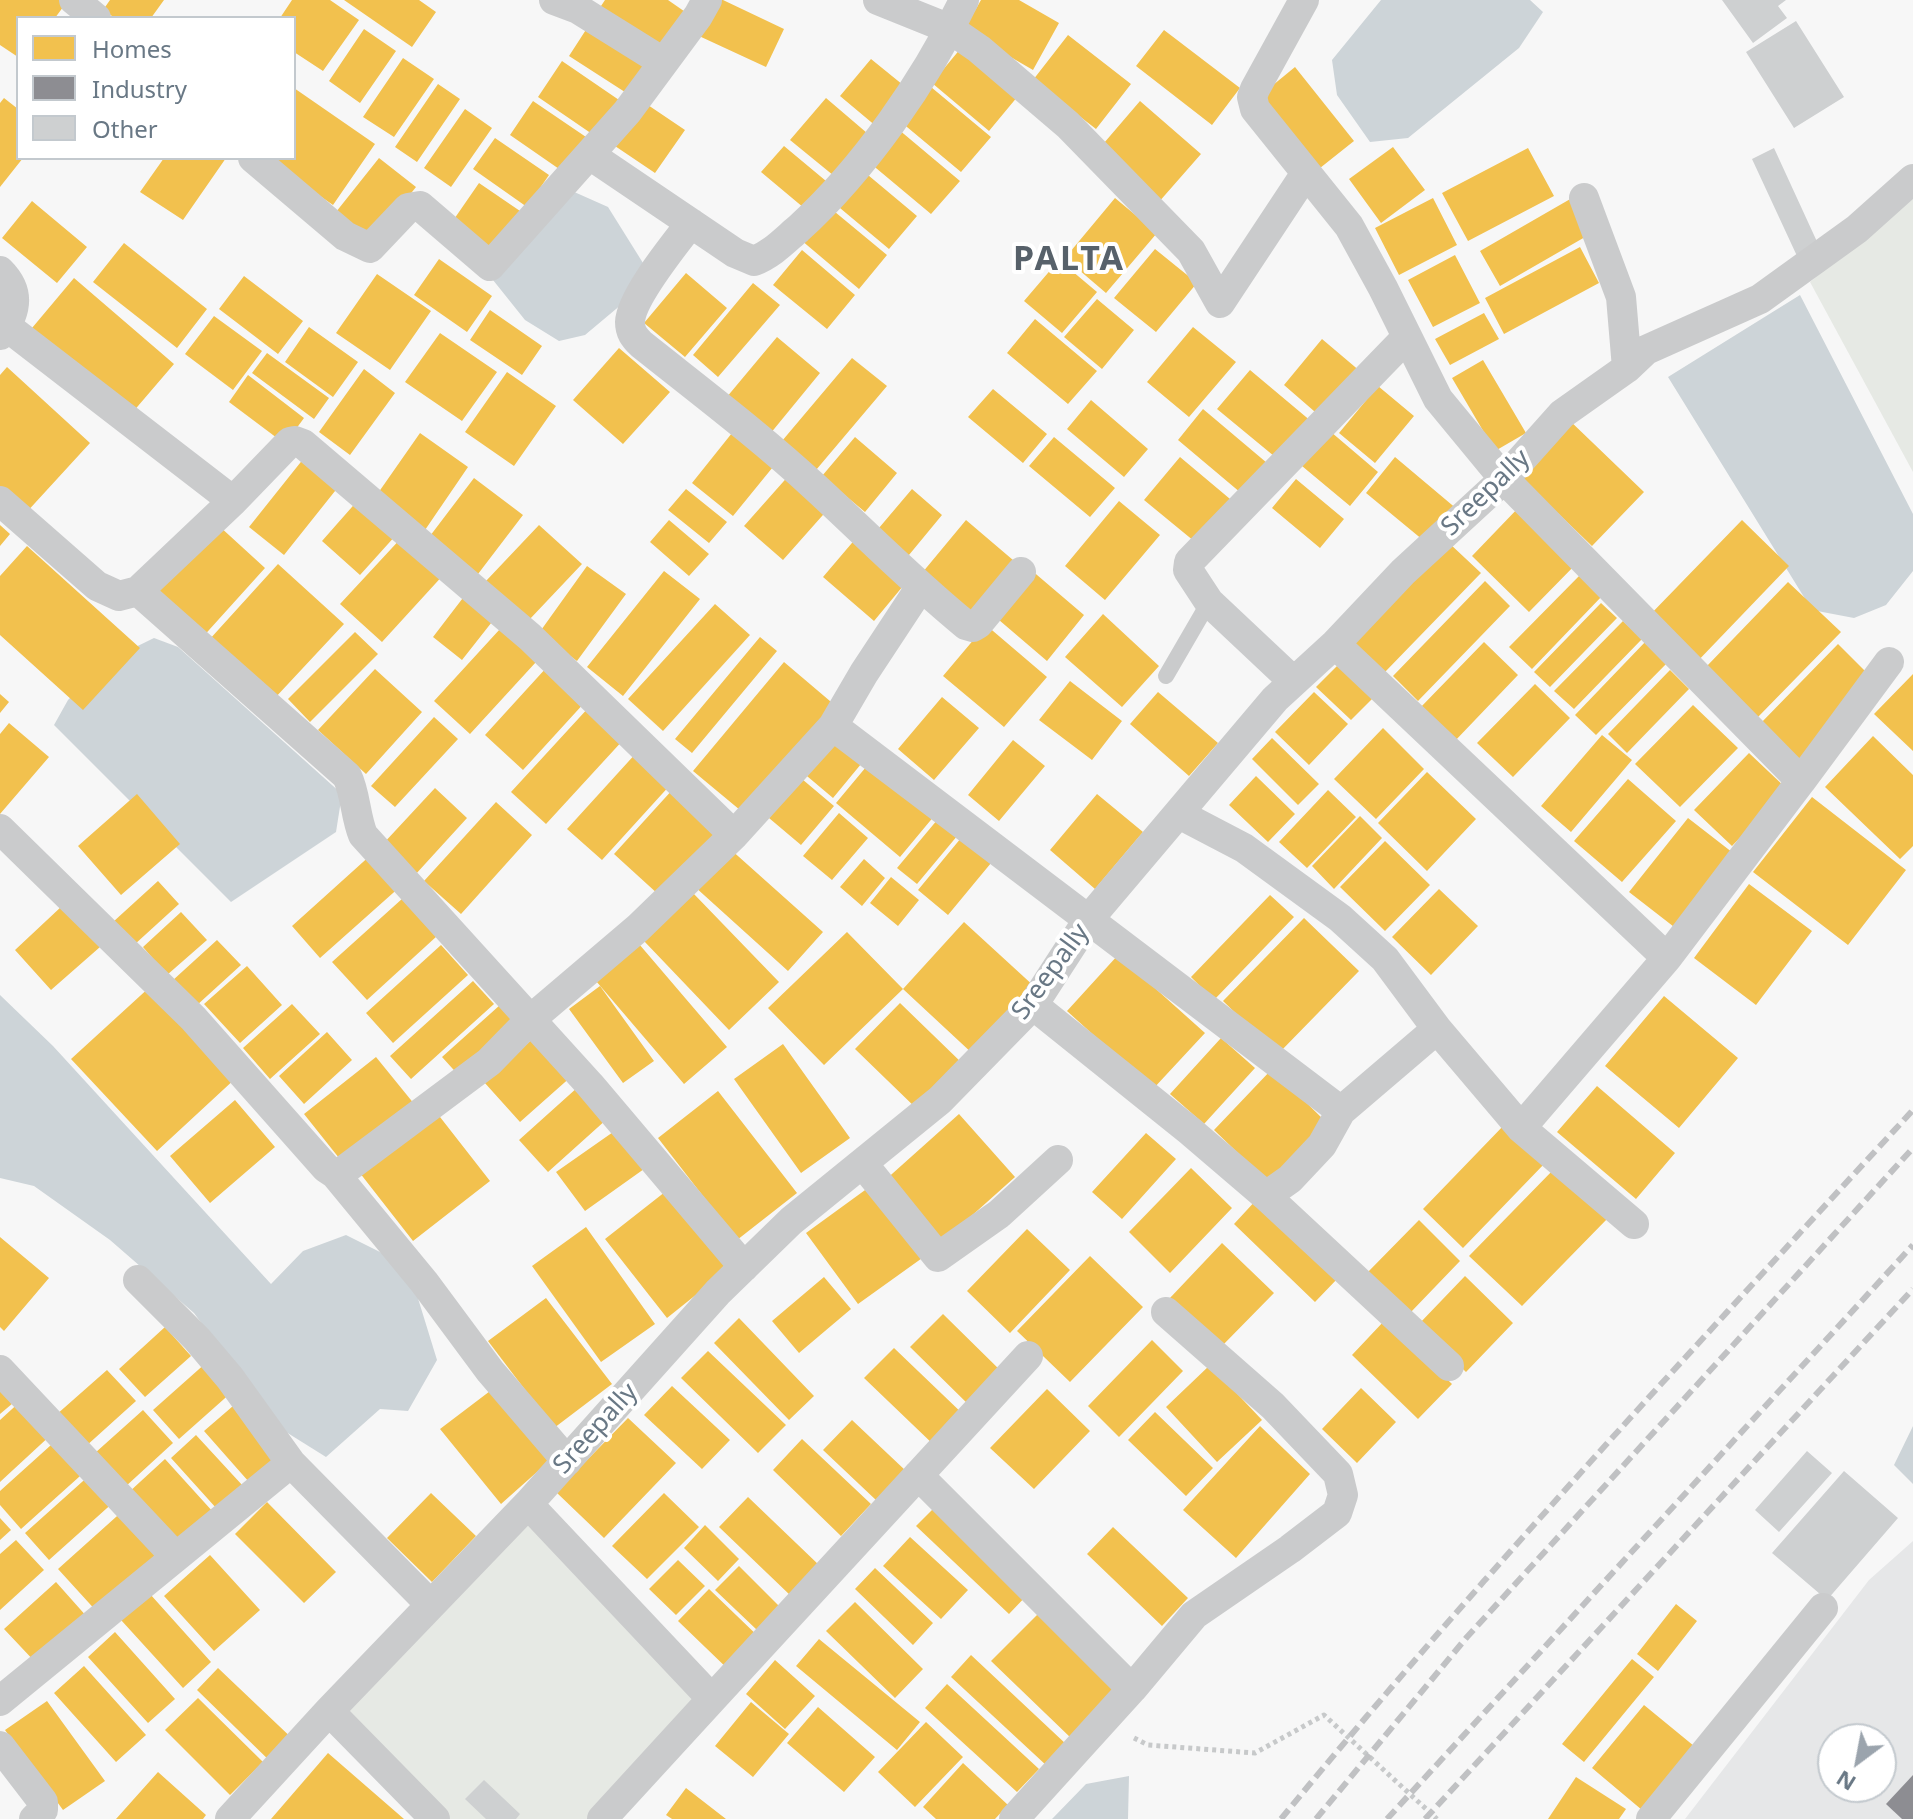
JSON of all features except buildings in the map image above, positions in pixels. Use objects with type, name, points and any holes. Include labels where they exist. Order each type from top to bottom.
[{"type":"street","points":[[74,0],[94,16]]},
{"type":"street","points":[[554,0],[578,9],[663,62]]},
{"type":"street","points":[[255,160],[361,246],[370,248],[414,205],[420,206],[490,266],[627,112],[707,0]]},
{"type":"street","points":[[878,0],[950,29],[987,56],[1068,125],[1191,251],[1220,303],[1306,173]]},
{"type":"street","points":[[590,155],[735,253],[754,261],[768,256],[820,209],[865,158],[950,29],[964,0]]},
{"type":"street","points":[[1304,0],[1252,97],[1255,109],[1349,226],[1438,399],[1504,479],[1801,781]]},
{"type":"street","name":"Sreepally","points":[[230,1819],[528,1504],[744,1267],[791,1221],[940,1100],[1033,1005],[1088,920],[1293,681],[1335,644],[1403,572],[1504,479],[1562,414],[1627,368],[1646,350],[1760,299],[1857,229],[1913,179]]},
{"type":"street","points":[[1584,198],[1621,297],[1627,368]]},
{"type":"street","points":[[691,223],[639,296],[631,313],[632,334],[641,344],[747,428],[815,487],[920,588],[966,625],[973,627],[1021,572]]},
{"type":"street","points":[[0,271],[15,291],[17,305],[3,330],[233,501]]},
{"type":"street","points":[[1293,681],[1209,602],[1188,570],[1193,556],[1407,337]]},
{"type":"street","points":[[0,501],[97,586],[119,596],[138,591],[290,442],[303,444],[530,637],[734,835]]},
{"type":"street","points":[[335,1174],[448,1094],[507,1046],[531,1019],[638,928],[734,835],[833,726],[920,588]]},
{"type":"street","points":[[138,591],[347,776],[354,790],[357,820],[363,835],[531,1019],[744,1267]]},
{"type":"street","points":[[1335,644],[1667,958]]},
{"type":"street","points":[[1521,1128],[1667,958],[1889,662]]},
{"type":"street","points":[[833,726],[1341,1111]]},
{"type":"street","points":[[1179,814],[1244,848],[1340,918],[1385,959],[1437,1029],[1521,1128],[1634,1224]]},
{"type":"street","points":[[0,829],[193,1018],[326,1168],[335,1174],[424,1282],[490,1371],[567,1461]]},
{"type":"street","points":[[1033,1005],[1266,1196],[1449,1366]]},
{"type":"street","points":[[1266,1196],[1290,1179],[1322,1145],[1341,1111],[1437,1029]]},
{"type":"street","points":[[863,1164],[938,1257],[999,1214],[1058,1160]]},
{"type":"street","points":[[138,1280],[197,1339],[230,1378],[291,1463],[431,1605]]},
{"type":"street","points":[[1014,1819],[1132,1689],[1194,1615],[1337,1513],[1343,1495],[1338,1474],[1273,1406],[1166,1312]]},
{"type":"street","points":[[613,1815],[712,1699],[1028,1356]]},
{"type":"street","points":[[0,1370],[175,1556]]},
{"type":"street","points":[[6,1685],[291,1463]]},
{"type":"street","points":[[918,1475],[1132,1689]]},
{"type":"street","points":[[528,1504],[712,1699]]},
{"type":"street","points":[[1651,1819],[1823,1608]]},
{"type":"street","points":[[329,1711],[435,1819]]},
{"type":"street","points":[[0,1746],[43,1802],[43,1810],[34,1819]]},
{"type":"lane","points":[[1166,676],[1209,602]]},
{"type":"path","points":[[1103,1721],[1148,1745],[1255,1753],[1324,1715],[1437,1819]]},
{"type":"shaded area","points":[[1381,0],[1530,0],[1543,12],[1519,48],[1408,138],[1370,142],[1337,95],[1332,60]]},
{"type":"shaded area","points":[[572,191],[608,207],[648,271],[622,304],[585,335],[559,341],[525,320],[493,280]]},
{"type":"shaded area","points":[[1913,196],[1913,472],[1810,282]]},
{"type":"shaded area","points":[[1800,295],[1913,514],[1913,571],[1886,605],[1854,618],[1812,610],[1668,377]]},
{"type":"shaded area","points":[[154,638],[178,647],[342,794],[336,832],[231,902],[54,725],[68,700],[105,662]]},
{"type":"shaded area","points":[[0,995],[53,1046],[271,1284],[303,1251],[346,1235],[408,1266],[437,1360],[408,1411],[380,1409],[326,1457],[278,1427],[194,1313],[110,1240],[34,1186],[0,1178]]},
{"type":"shaded area","points":[[1913,1426],[1913,1484],[1894,1465]]},
{"type":"shaded area","points":[[520,1517],[700,1701],[589,1819],[449,1819],[344,1711]]},
{"type":"shaded area","points":[[1913,1541],[1913,1819],[1685,1819],[1869,1580]]},
{"type":"shaded area","points":[[1129,1776],[1128,1819],[1052,1819],[1086,1784]]},
{"type":"railway","points":[[1281,1819],[1513,1548],[1913,1110]]},
{"type":"railway","points":[[1316,1819],[1467,1637],[1913,1148]]},
{"type":"railway","points":[[1387,1819],[1913,1245]]},
{"type":"railway","points":[[1425,1819],[1913,1289]]},
{"type":"district","name":"PALTA","points":[[1069,260]]}]
